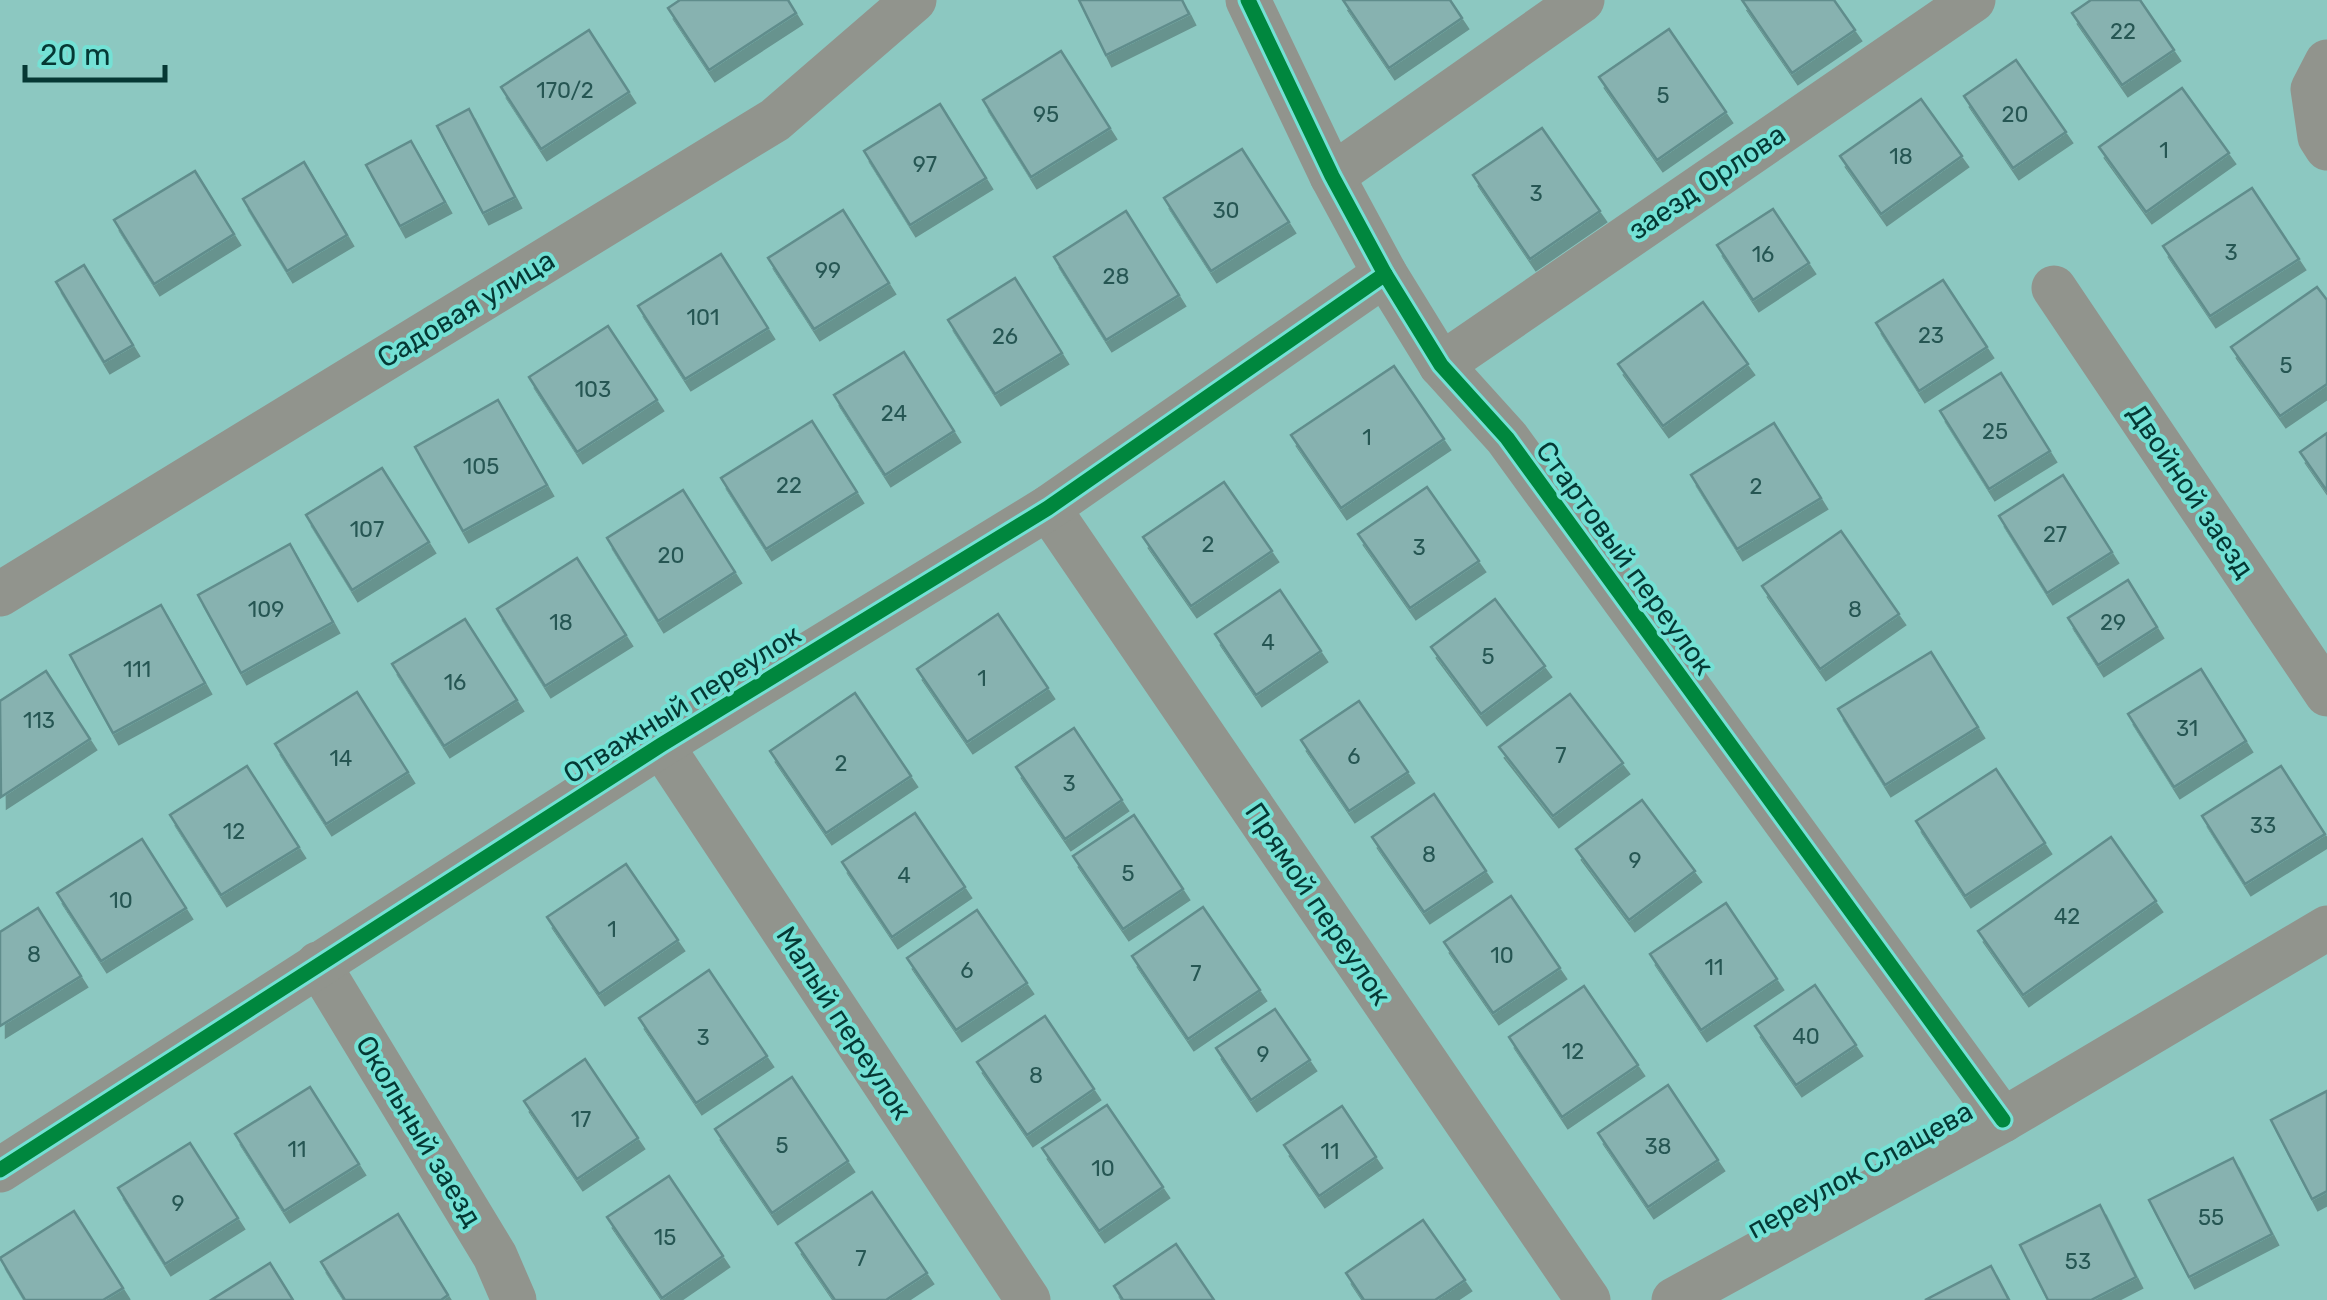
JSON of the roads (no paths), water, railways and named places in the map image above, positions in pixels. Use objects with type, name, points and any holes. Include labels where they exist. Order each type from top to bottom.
[{"type":"street","name":"Садовая улица","points":[[0,594],[776,120],[914,0]]},
{"type":"street","name":"Стартовый переулок","points":[[1248,0],[1332,176],[1384,274],[1440,365],[1507,438],[2003,1120]]},
{"type":"street","points":[[1332,176],[1582,0]]},
{"type":"street","name":"заезд Орлова","points":[[1440,365],[1973,0]]},
{"type":"street","points":[[2327,62],[2313,89],[2320,137],[2327,148]]},
{"type":"street","name":"Отважный переулок","points":[[0,1170],[661,746],[1048,508],[1384,274]]},
{"type":"street","name":"Двойной заезд","points":[[2054,288],[2327,694]]},
{"type":"street","name":"Прямой переулок","points":[[1048,508],[1588,1300]]},
{"type":"street","name":"Малый переулок","points":[[661,746],[1028,1300]]},
{"type":"street","name":"переулок Слащева","points":[[1674,1300],[2003,1120],[2327,928]]},
{"type":"street","name":"Окольный заезд","points":[[318,964],[495,1256],[514,1300]]}]
